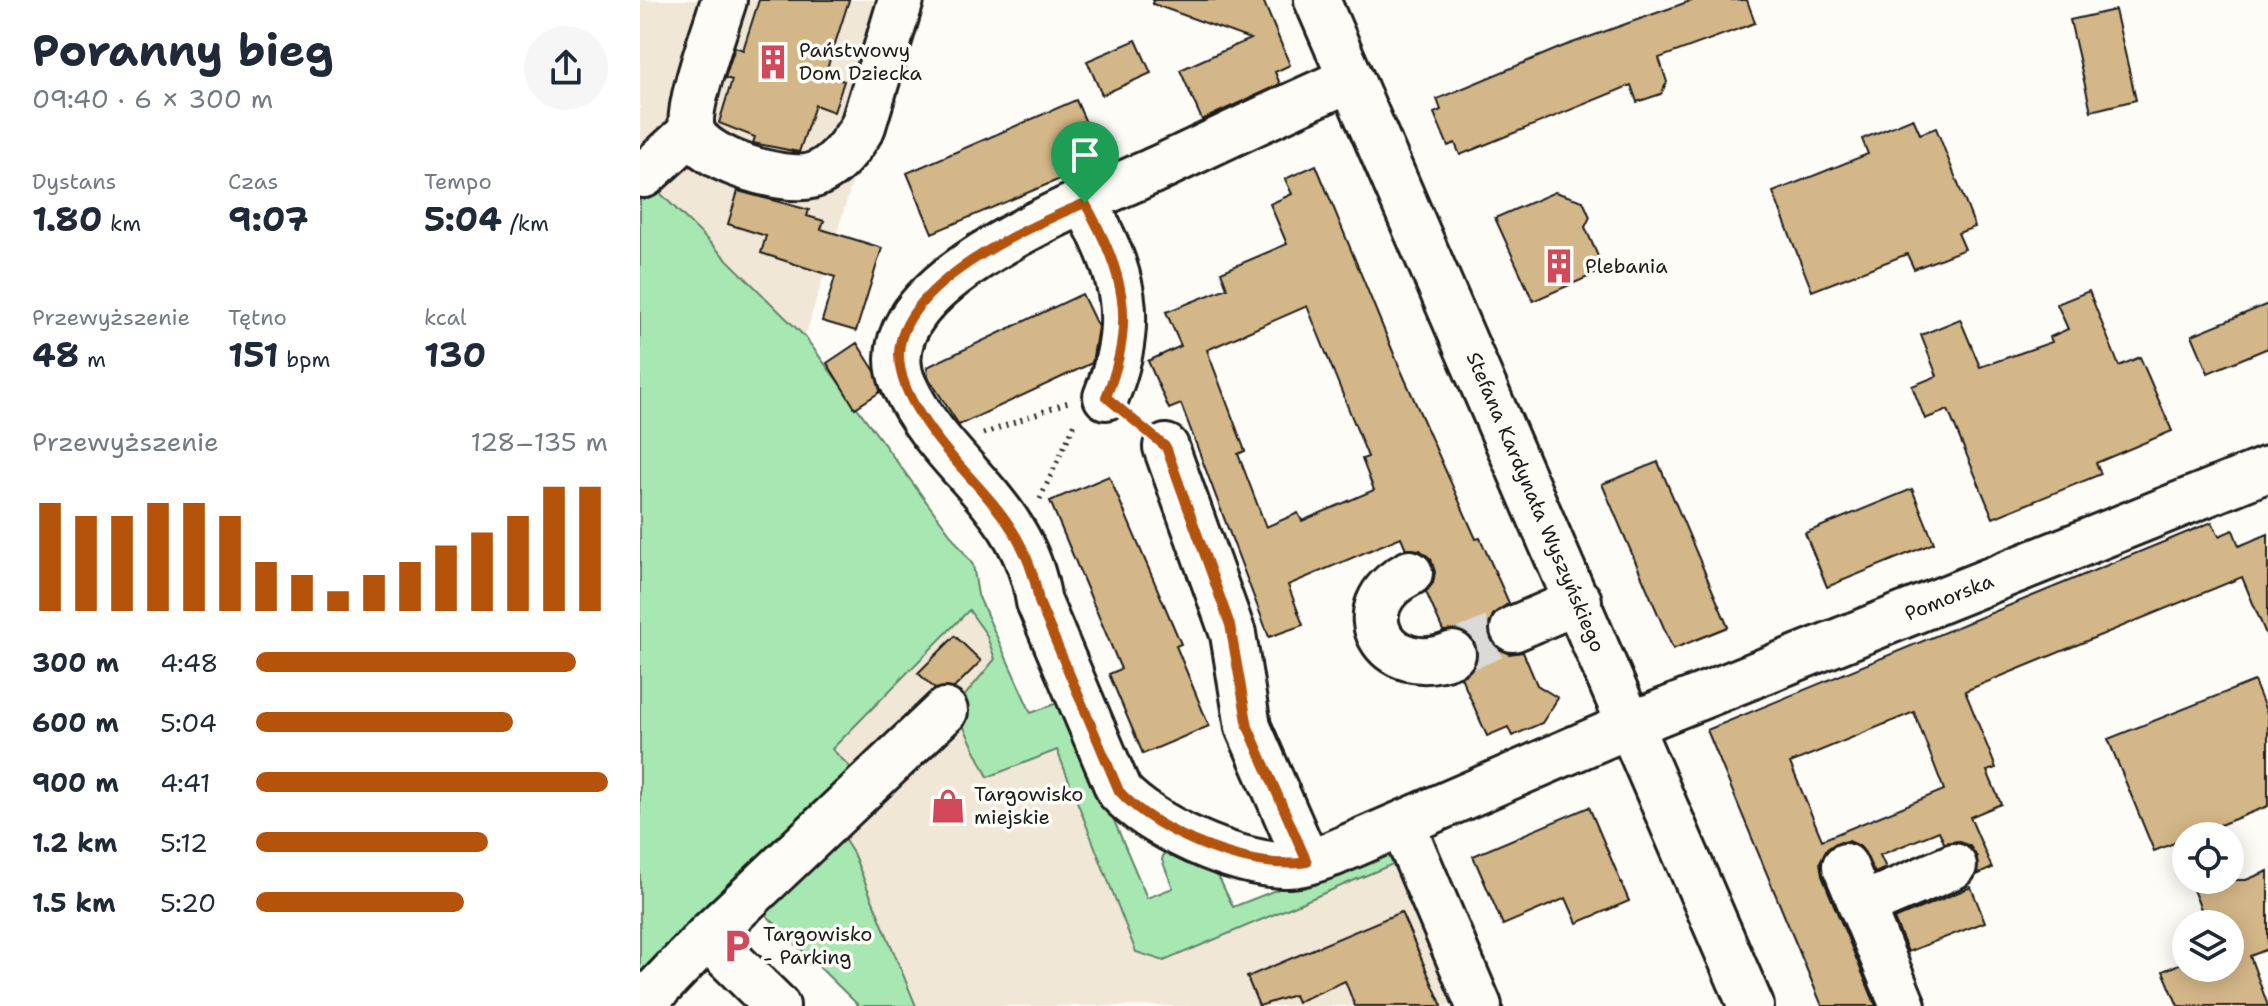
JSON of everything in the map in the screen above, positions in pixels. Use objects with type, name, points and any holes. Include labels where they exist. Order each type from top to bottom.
[{"type":"street","points":[[724,0],[692,108],[692,131],[699,144],[716,155],[778,176],[814,175],[853,144],[863,126],[901,0]]},
{"type":"street","name":"Stefana Kardynała Wyszyńskiego","points":[[1317,0],[1579,601],[1751,1006]]},
{"type":"street","points":[[1166,447],[1230,625],[1248,727],[1307,862],[1286,866],[1242,857],[1183,834],[1135,809],[1119,791],[1039,602],[1035,578],[1013,526],[922,417],[902,381],[899,352],[907,325],[928,298],[972,261],[1028,227],[1351,79]]},
{"type":"street","points":[[644,175],[692,131]]},
{"type":"street","points":[[1085,203],[1106,240],[1120,290],[1126,327],[1122,359],[1096,398]]},
{"type":"street","name":"Pomorska","points":[[1307,862],[1630,725],[2268,469]]},
{"type":"street","points":[[1410,573],[1392,582],[1375,608],[1376,626],[1383,642],[1395,654],[1409,661],[1423,663],[1453,654]]},
{"type":"street","points":[[1513,629],[1579,601]]},
{"type":"street","points":[[648,1004],[707,937],[945,711]]},
{"type":"street","points":[[1402,824],[1479,1006]]},
{"type":"street","points":[[1845,866],[1903,1006]]},
{"type":"street","points":[[1861,906],[1954,866]]},
{"type":"street","points":[[707,937],[777,1006]]},
{"type":"path","points":[[947,447],[1096,398]]},
{"type":"path","points":[[1020,542],[1096,398]]},
{"type":"shaded area","points":[[640,0],[908,0],[805,337],[640,173]]},
{"type":"shaded area","name":"Targowisko miejskie","points":[[970,609],[986,634],[995,659],[957,705],[1057,750],[1136,952],[1164,961],[1393,864],[1401,884],[1440,867],[1499,1006],[917,1006],[853,853],[842,836],[853,770],[832,749]]},
{"type":"green space","points":[[640,173],[805,337],[973,565],[978,595],[1031,713],[1063,701],[1147,898],[1173,888],[1162,860],[1165,848],[1209,857],[1233,907],[1385,847],[1393,864],[1164,961],[1136,952],[1057,750],[988,777],[958,715],[957,705],[995,659],[986,634],[969,610],[832,749],[853,770],[640,980]]},
{"type":"green space","points":[[842,836],[853,853],[916,1006],[859,1006],[762,911]]},
{"type":"building","name":"Państwowy Dom Dziecka","points":[[759,0],[849,0],[825,75],[844,81],[834,112],[815,105],[799,152],[753,143],[755,137],[719,123],[732,80],[725,78],[735,47],[743,50]]},
{"type":"building","points":[[1153,0],[1263,0],[1290,65],[1275,72],[1280,84],[1202,120],[1180,70],[1250,39],[1153,4]]},
{"type":"building","points":[[1693,0],[1747,0],[1755,23],[1659,58],[1667,82],[1661,94],[1637,102],[1631,85],[1460,155],[1455,143],[1448,146],[1434,113],[1441,110],[1437,99],[1564,46]]},
{"type":"building","points":[[2115,10],[2136,100],[2091,111],[2070,20]]},
{"type":"building","points":[[1136,40],[1151,73],[1102,95],[1087,61]]},
{"type":"building","points":[[1076,100],[1103,161],[932,233],[907,173]]},
{"type":"building","points":[[1913,118],[1920,134],[1936,128],[1975,227],[1958,233],[1965,249],[1914,269],[1907,254],[1812,291],[1773,192],[1868,154],[1862,139]]},
{"type":"building","points":[[1316,165],[1396,359],[1476,539],[1480,538],[1509,603],[1493,615],[1488,627],[1490,639],[1497,648],[1509,654],[1523,652],[1537,685],[1558,698],[1542,723],[1512,736],[1508,727],[1487,736],[1461,677],[1477,662],[1477,647],[1472,637],[1461,630],[1443,631],[1426,592],[1433,583],[1435,572],[1431,559],[1420,550],[1406,549],[1401,537],[1288,585],[1303,625],[1269,637],[1181,404],[1169,409],[1148,361],[1181,346],[1166,312],[1227,288],[1221,272],[1287,244],[1270,204],[1292,194],[1285,179]],"holes":[[[1307,306],[1368,457],[1362,459],[1374,490],[1302,521],[1298,513],[1266,527],[1238,454],[1245,451],[1207,350]]]},
{"type":"building","points":[[738,191],[809,210],[807,216],[824,221],[821,229],[882,248],[856,331],[822,321],[835,277],[761,253],[766,236],[728,224]]},
{"type":"building","points":[[1555,192],[1583,201],[1590,217],[1585,227],[1604,270],[1533,301],[1495,218]]},
{"type":"building","points":[[2089,291],[2119,366],[2140,357],[2172,431],[2096,463],[2101,474],[1993,518],[1948,410],[1925,419],[1912,386],[1937,376],[1921,335],[1960,319],[1980,367],[2052,342],[2050,337],[2068,329],[2057,304]]},
{"type":"building","points":[[1082,294],[1098,327],[1092,363],[959,425],[928,377],[927,367]]},
{"type":"building","points":[[2268,304],[2268,348],[2208,373],[2192,335]]},
{"type":"building","points":[[857,343],[878,376],[880,392],[855,408],[827,363]]},
{"type":"building","points":[[1658,462],[1728,627],[1673,649],[1602,484]]},
{"type":"building","points":[[1109,476],[1181,644],[1176,646],[1209,726],[1143,754],[1109,674],[1121,669],[1050,501]]},
{"type":"building","points":[[1912,489],[1934,543],[1827,587],[1805,533]]},
{"type":"building","points":[[2212,522],[2219,536],[2233,530],[2239,546],[2268,534],[2268,639],[2242,577],[1965,691],[1996,768],[1987,771],[2001,804],[1970,817],[1992,868],[1977,875],[1977,857],[1970,846],[1958,841],[1944,843],[1939,831],[1880,855],[1886,868],[1875,873],[1860,846],[1849,841],[1836,843],[1826,850],[1820,862],[1822,876],[1876,1006],[1822,1006],[1707,730]],"holes":[[[1914,712],[1944,790],[1822,840],[1790,763]]]},
{"type":"building","points":[[955,636],[981,661],[954,688],[935,689],[918,673]]},
{"type":"building","points":[[2254,681],[2268,716],[2268,806],[2227,822],[2172,822],[2172,844],[2154,851],[2108,739]]},
{"type":"building","points":[[1589,807],[1629,901],[1577,923],[1566,898],[1503,925],[1473,856]]},
{"type":"building","points":[[2268,871],[2268,949],[2250,956],[2268,1006],[2178,1006],[2163,971],[2172,967],[2172,982],[2244,982],[2244,910],[2201,910],[2195,894],[2244,894],[2246,880]]},
{"type":"building","points":[[1971,887],[1985,922],[1908,952],[1894,919]]},
{"type":"building","points":[[1401,912],[1442,1006],[1355,1006],[1345,981],[1297,1002],[1294,995],[1259,1006],[1247,977]]},
{"type":"tunnel","points":[[1453,654],[1513,629]]},
{"type":"place","name":"Państwowy Dom Dziecka","points":[[773,62]]},
{"type":"place","name":"Plebania","points":[[1559,266]]},
{"type":"place","name":"Targowisko miejskie","points":[[948,806]]},
{"type":"place","name":"Targowisko - Parking","points":[[737,946]]},
{"type":"route","points":[[1085,203],[1106,240],[1120,290],[1126,327],[1122,359],[1106,397],[1166,447],[1233,634],[1248,727],[1307,862],[1286,866],[1266,863],[1214,847],[1153,820],[1135,809],[1119,791],[1039,602],[1035,578],[1013,526],[922,417],[902,381],[899,352],[907,325],[928,298],[972,261],[1028,227],[1085,203]]}]
